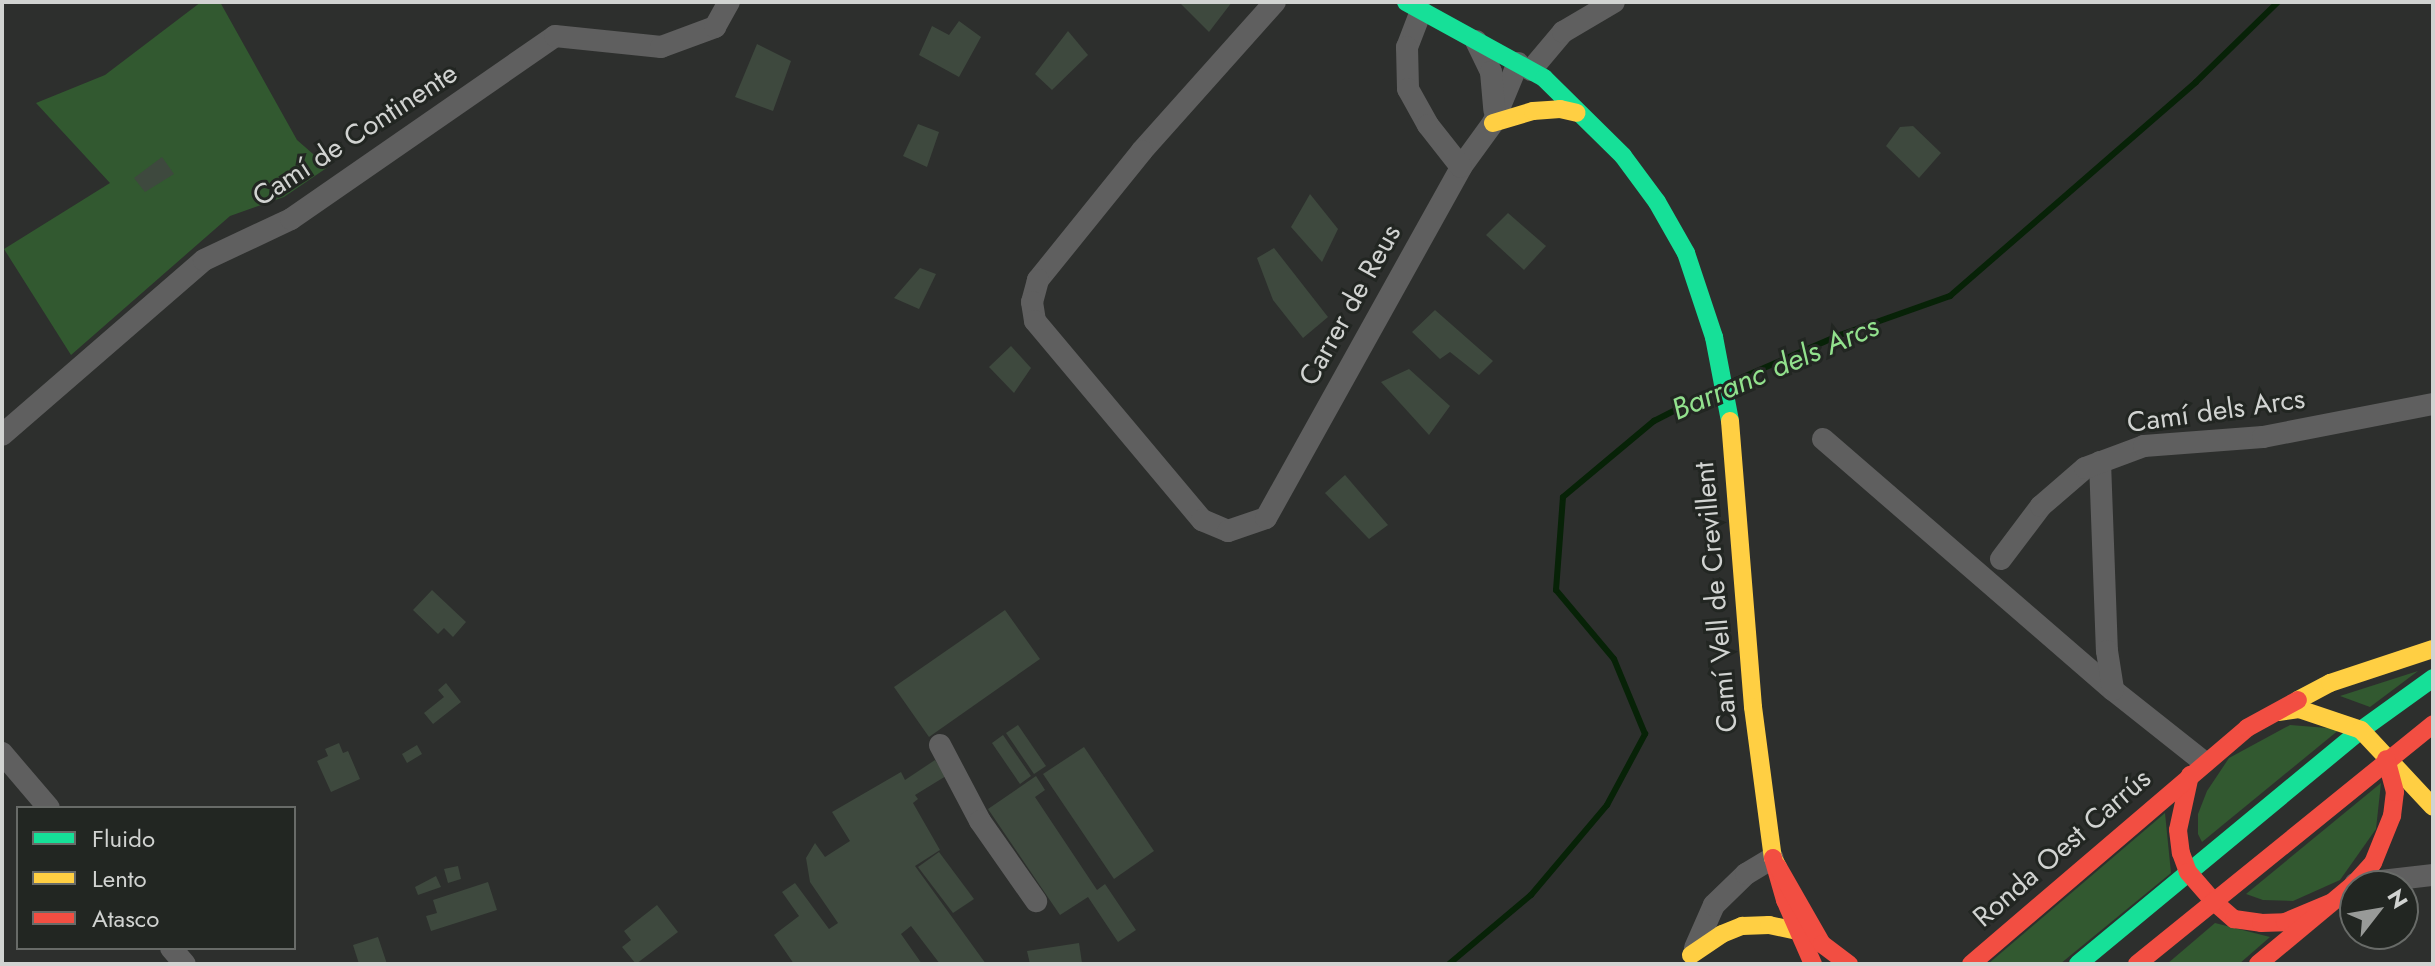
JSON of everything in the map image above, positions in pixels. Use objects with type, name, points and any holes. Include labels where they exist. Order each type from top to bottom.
[{"type":"main road","name":"Camí Vell de Crevillent","points":[[1413,6],[1544,78],[1623,156],[1657,202],[1686,253],[1714,337],[1730,421],[1753,707],[1773,858],[1822,944],[1849,964]]},
{"type":"main road","points":[[1493,123],[1533,111],[1560,109],[1577,113]]},
{"type":"main road","name":"Ronda Oest Carrús","points":[[1971,964],[2197,769],[2273,713],[2330,683],[2433,649]]},
{"type":"main road","points":[[2078,964],[2361,730],[2433,678]]},
{"type":"main road","name":"Ronda Oest Carrús","points":[[2273,713],[2299,709],[2322,714],[2361,730],[2386,759],[2395,792],[2392,816],[2373,863]]},
{"type":"main road","points":[[2137,964],[2386,759],[2433,724]]},
{"type":"main road","points":[[2386,759],[2424,818]]},
{"type":"main road","name":"Ronda Oest Carrús","points":[[2197,769],[2178,830],[2188,872],[2213,901],[2234,919],[2261,923],[2285,922],[2330,903]]},
{"type":"main road","name":"Ronda Oest Carrús","points":[[2367,870],[2424,818]]},
{"type":"main road","points":[[1773,858],[1797,931],[1813,964]]},
{"type":"main road","name":"Ronda Oest Carrús","points":[[2258,964],[2339,896]]},
{"type":"main road","points":[[1687,960],[1722,934],[1742,926],[1769,925],[1797,931]]},
{"type":"street","name":"Camí de Continente","points":[[2,435],[204,260],[291,219],[555,36],[661,47],[715,27],[729,2]]},
{"type":"street","name":"Carrer de Reus","points":[[1275,2],[1142,151],[1038,280],[1032,302],[1035,321],[1202,520],[1228,531],[1266,518],[1461,167],[1493,123],[1524,66],[1563,32],[1614,2]]},
{"type":"street","points":[[1413,6],[1407,47],[1408,89],[1428,125],[1461,167]]},
{"type":"street","points":[[1476,41],[1491,72],[1493,123]]},
{"type":"street","name":"Camí dels Arcs","points":[[2001,559],[2041,506],[2085,468],[2144,446],[2263,437],[2433,404]]},
{"type":"street","points":[[1823,439],[2113,690],[2197,769]]},
{"type":"street","points":[[2100,462],[2107,651],[2113,690]]},
{"type":"street","points":[[940,745],[980,821],[1036,901]]},
{"type":"street","points":[[2,753],[47,806]]},
{"type":"street","points":[[1687,960],[1714,905],[1746,874],[1773,858]]},
{"type":"green space","points":[[201,2],[220,2],[297,140],[328,167],[284,197],[230,216],[71,355],[4,249],[110,183],[36,103],[105,75]]},
{"type":"green space","points":[[2418,671],[2370,707],[2340,696]]},
{"type":"green space","points":[[2290,725],[2340,729],[2202,842],[2198,834],[2198,814],[2207,791],[2229,758]]},
{"type":"green space","points":[[2381,783],[2376,829],[2347,870],[2339,870],[2339,880],[2293,901],[2263,900],[2246,894]]},
{"type":"green space","points":[[2165,813],[2171,873],[2060,964],[1988,964]]},
{"type":"green space","points":[[2215,923],[2270,937],[2239,964],[2167,964]]},
{"type":"building","points":[[1179,2],[1232,2],[1209,32]]},
{"type":"building","points":[[959,21],[981,37],[959,77],[919,55],[932,26],[949,35]]},
{"type":"building","points":[[1068,31],[1088,55],[1052,90],[1035,74]]},
{"type":"building","points":[[757,44],[791,61],[773,111],[735,97]]},
{"type":"building","points":[[918,124],[939,132],[927,167],[903,156]]},
{"type":"building","points":[[1913,126],[1941,153],[1919,178],[1886,146],[1900,127]]},
{"type":"building","points":[[162,157],[174,174],[145,192],[134,178]]},
{"type":"building","points":[[1310,194],[1338,229],[1322,262],[1291,227]]},
{"type":"building","points":[[1508,213],[1546,246],[1524,270],[1486,235]]},
{"type":"building","points":[[1274,248],[1328,317],[1303,338],[1273,300],[1257,258]]},
{"type":"building","points":[[920,268],[936,274],[919,309],[894,298]]},
{"type":"building","points":[[1435,310],[1493,361],[1479,375],[1450,352],[1440,359],[1412,332]]},
{"type":"building","points":[[1011,346],[1031,368],[1014,393],[989,367]]},
{"type":"building","points":[[1409,369],[1450,406],[1429,435],[1381,382]]},
{"type":"building","points":[[1345,475],[1388,525],[1369,539],[1325,493]]},
{"type":"building","points":[[432,590],[466,622],[453,637],[444,628],[438,634],[413,610]]},
{"type":"building","points":[[1005,610],[1040,659],[929,737],[894,687]]},
{"type":"building","points":[[446,683],[461,702],[433,724],[424,713],[444,697],[438,690]]},
{"type":"building","points":[[1018,725],[1046,766],[1034,774],[1006,733]]},
{"type":"building","points":[[1003,735],[1031,776],[1020,784],[992,743]]},
{"type":"building","points":[[339,743],[343,753],[348,751],[360,779],[331,792],[317,761],[328,756],[325,749]]},
{"type":"building","points":[[417,745],[422,754],[407,763],[402,754]]},
{"type":"building","points":[[1084,747],[1154,851],[1114,879],[1043,774]]},
{"type":"building","points":[[935,760],[946,776],[915,795],[918,799],[913,803],[940,850],[915,866],[986,964],[940,964],[911,926],[901,934],[922,964],[794,964],[774,935],[799,916],[782,892],[795,883],[829,929],[838,923],[810,882],[806,858],[815,843],[825,857],[850,841],[832,812],[901,772],[905,780]]},
{"type":"building","points":[[1036,776],[1045,790],[1035,797],[1097,890],[1105,884],[1136,930],[1118,942],[1088,897],[1060,915],[988,809]]},
{"type":"building","points":[[939,852],[974,899],[953,913],[918,867]]},
{"type":"building","points":[[458,866],[461,879],[448,883],[444,869]]},
{"type":"building","points":[[436,876],[441,887],[418,895],[415,887]]},
{"type":"building","points":[[488,882],[497,910],[431,931],[426,916],[437,913],[433,900]]},
{"type":"building","points":[[657,905],[678,932],[636,964],[622,947],[631,940],[624,931]]},
{"type":"building","points":[[378,937],[387,964],[359,964],[353,945]]},
{"type":"building","points":[[1079,943],[1082,963],[1030,964],[1027,951]]},
{"type":"waterway","name":"Barranc dels Arcs","points":[[1734,381],[1840,335],[1950,296],[2196,82],[2278,2]]},
{"type":"waterway","name":"Barranc dels Arcs","points":[[1449,964],[1531,895],[1607,805],[1645,734],[1614,659],[1556,590],[1563,497],[1654,421],[1713,391]]},
{"type":"traffic: fast","points":[[1406,2],[1544,78],[1623,156],[1657,202],[1686,253],[1714,337],[1730,421]]},
{"type":"traffic: fast","points":[[2078,964],[2361,730],[2433,678]]},
{"type":"traffic: slow","points":[[1493,123],[1533,111],[1560,109],[1577,113]]},
{"type":"traffic: slow","points":[[1730,421],[1753,707],[1773,858],[1778,867]]},
{"type":"traffic: slow","points":[[2298,700],[2330,683],[2433,649]]},
{"type":"traffic: slow","points":[[2278,712],[2299,709],[2361,730],[2433,807]]},
{"type":"traffic: slow","points":[[1691,955],[1722,934],[1742,926],[1769,925],[1797,931]]},
{"type":"traffic: jam","points":[[1971,964],[2247,728],[2298,700]]},
{"type":"traffic: jam","points":[[2137,964],[2433,724]]},
{"type":"traffic: jam","points":[[2258,964],[2354,884],[2373,863],[2392,816],[2395,792],[2386,759]]},
{"type":"traffic: jam","points":[[2190,775],[2178,830],[2181,853],[2188,872],[2213,901],[2234,919],[2261,923],[2285,922],[2330,903]]},
{"type":"traffic: jam","points":[[1773,858],[1785,900],[1813,964]]},
{"type":"traffic: jam","points":[[1778,867],[1822,944],[1849,964]]}]
